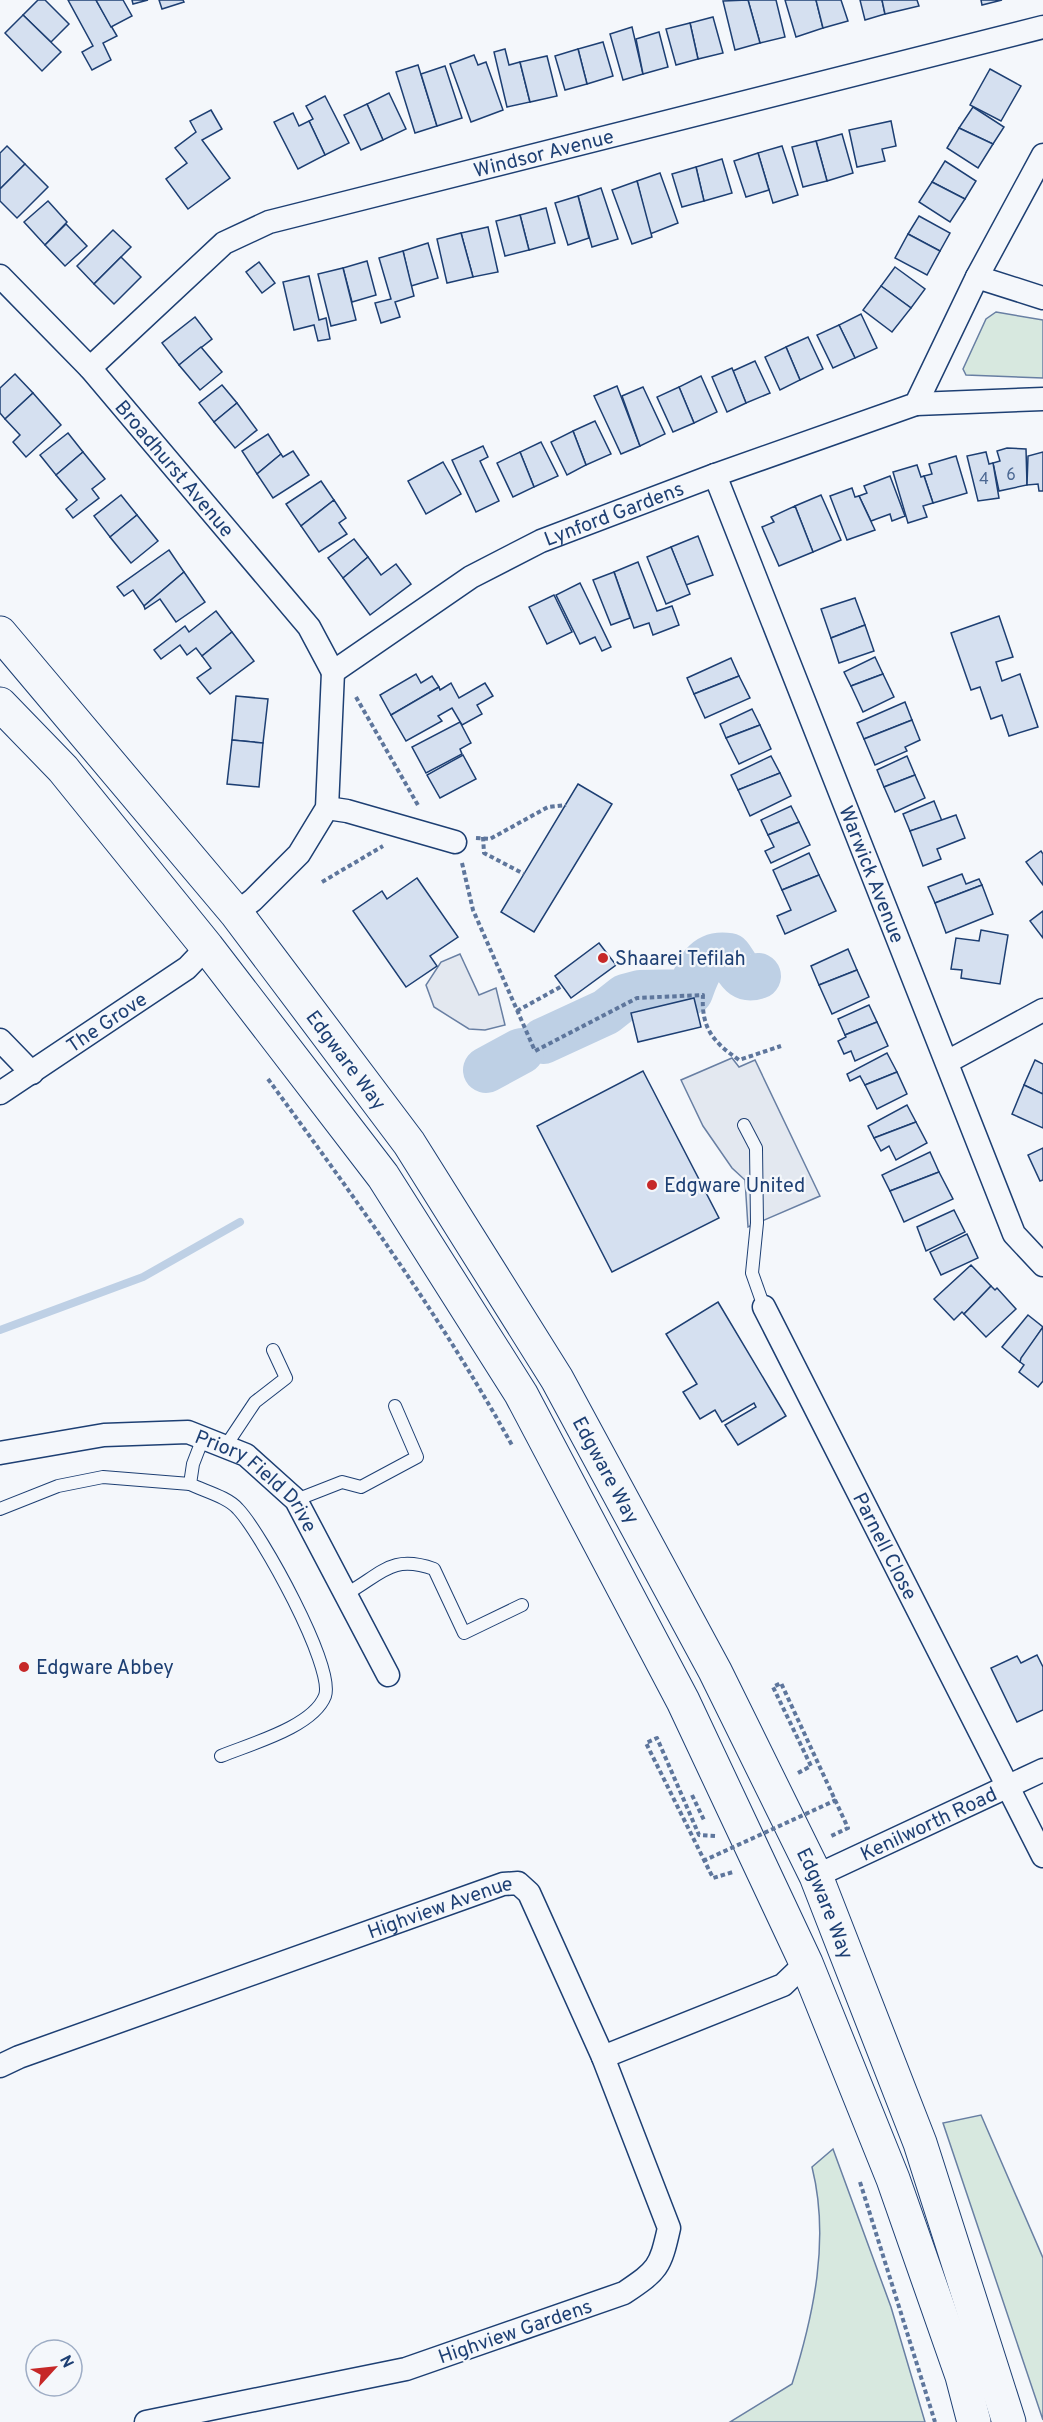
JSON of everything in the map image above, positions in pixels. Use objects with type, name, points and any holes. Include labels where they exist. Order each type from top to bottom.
[{"type":"highway","name":"Edgware Way","points":[[0,633],[236,913],[409,1143],[557,1379],[715,1671],[816,1876],[920,2143],[1009,2422]]},
{"type":"highway","name":"Edgware Way","points":[[0,704],[63,769],[207,947],[383,1176],[521,1394],[683,1701],[806,1963],[893,2179],[962,2376],[974,2422]]},
{"type":"street","name":"Windsor Avenue","points":[[90,368],[224,243],[269,222],[1043,27]]},
{"type":"street","points":[[916,405],[978,277],[1043,155]]},
{"type":"street","name":"Broadhurst Avenue","points":[[0,276],[90,368],[309,627],[333,672]]},
{"type":"street","points":[[978,277],[1043,298]]},
{"type":"street","name":"Lynford Gardens","points":[[333,672],[471,577],[541,541],[715,475],[916,405],[1043,399]]},
{"type":"street","name":"Warwick Avenue","points":[[715,475],[1014,1234],[1043,1265]]},
{"type":"street","points":[[236,913],[254,900],[298,854],[327,808],[333,672]]},
{"type":"street","points":[[327,808],[347,811],[445,840]]},
{"type":"street","name":"The Grove","points":[[0,1093],[187,968],[207,947]]},
{"type":"street","points":[[947,1062],[1043,1010]]},
{"type":"street","points":[[0,1040],[32,1073]]},
{"type":"street","name":"Parnell Close","points":[[764,1307],[1043,1856]]},
{"type":"street","name":"Priory Field Drive","points":[[0,1453],[104,1435],[188,1432],[246,1455],[296,1500],[388,1675]]},
{"type":"street","name":"Kenilworth Road","points":[[816,1876],[1043,1770]]},
{"type":"street","name":"Highview Avenue","points":[[0,2066],[19,2057],[503,1884],[518,1883],[530,1893],[603,2057]]},
{"type":"street","points":[[603,2057],[783,1985],[806,1963]]},
{"type":"street","name":"Highview Gardens","points":[[146,2422],[406,2369],[624,2293],[653,2273],[663,2254],[669,2228],[603,2057]]},
{"type":"lane","points":[[744,1125],[756,1148],[756,1223],[752,1273],[764,1307]]},
{"type":"lane","points":[[225,1447],[255,1402],[286,1378],[273,1350]]},
{"type":"lane","points":[[296,1500],[342,1482],[361,1486],[417,1457],[394,1406]]},
{"type":"lane","points":[[190,1484],[203,1438]]},
{"type":"lane","points":[[0,1509],[58,1486],[103,1477],[190,1484],[237,1506],[267,1548],[320,1659],[327,1680],[325,1696],[313,1714],[285,1730],[221,1756]]},
{"type":"lane","points":[[345,1594],[373,1579],[393,1563],[413,1562],[434,1569],[464,1633],[522,1605]]},
{"type":"path","points":[[333,672],[357,698],[445,840],[535,1051],[637,998],[702,995],[702,1014],[711,1036],[739,1060],[781,1046]]},
{"type":"path","points":[[445,840],[483,837],[490,839],[548,807],[566,805]]},
{"type":"path","points":[[322,882],[391,841],[390,824]]},
{"type":"path","points":[[483,837],[484,853],[524,874]]},
{"type":"path","points":[[517,1011],[562,986]]},
{"type":"path","points":[[266,1076],[369,1217],[493,1411],[516,1453]]},
{"type":"path","points":[[795,1774],[811,1766],[773,1687],[781,1683],[848,1828],[833,1835]]},
{"type":"path","points":[[715,1836],[699,1835],[657,1738],[646,1743],[713,1878],[734,1872]]},
{"type":"path","points":[[691,1792],[700,1814],[725,1854]]},
{"type":"path","points":[[704,1861],[836,1800]]},
{"type":"path","points":[[729,1863],[738,1882]]},
{"type":"path","points":[[859,2178],[935,2422]]},
{"type":"shaded area","points":[[996,312],[1043,320],[1043,378],[966,375],[963,369],[986,319]]},
{"type":"shaded area","points":[[460,954],[479,995],[496,988],[505,1025],[485,1030],[469,1029],[434,1007],[426,985],[441,962]]},
{"type":"shaded area","points":[[732,1058],[739,1067],[755,1060],[820,1196],[748,1227],[745,1180],[732,1168],[703,1126],[681,1080]]},
{"type":"shaded area","points":[[981,2115],[1043,2258],[1043,2420],[943,2123]]},
{"type":"shaded area","points":[[833,2149],[891,2307],[925,2422],[730,2422],[792,2384],[807,2331],[817,2276],[820,2221],[812,2167]]},
{"type":"building","points":[[38,0],[45,0],[69,24],[51,42],[23,15]]},
{"type":"building","points":[[68,0],[96,0],[117,36],[103,43],[111,60],[92,70],[82,52],[93,46]]},
{"type":"building","points":[[96,0],[123,0],[132,16],[111,27]]},
{"type":"building","points":[[132,0],[148,0],[133,4]]},
{"type":"building","points":[[159,0],[183,0],[184,2],[162,9]]},
{"type":"building","points":[[748,0],[776,0],[785,37],[760,43]]},
{"type":"building","points":[[748,0],[760,43],[735,50],[723,1]]},
{"type":"building","points":[[785,0],[816,0],[823,28],[796,37]]},
{"type":"building","points":[[816,0],[841,0],[848,21],[823,28]]},
{"type":"building","points":[[860,0],[882,0],[885,14],[865,20]]},
{"type":"building","points":[[882,0],[917,0],[919,6],[885,14]]},
{"type":"building","points":[[981,0],[1002,0],[982,5]]},
{"type":"building","points":[[23,15],[61,52],[42,71],[5,33]]},
{"type":"building","points":[[713,17],[723,53],[698,59],[690,23]]},
{"type":"building","points":[[690,23],[698,59],[676,65],[666,29]]},
{"type":"building","points":[[632,27],[643,74],[623,80],[610,34]]},
{"type":"building","points":[[659,32],[668,67],[643,74],[636,39]]},
{"type":"building","points":[[603,42],[613,76],[587,84],[578,49]]},
{"type":"building","points":[[505,49],[509,65],[520,62],[530,102],[507,107],[494,52]]},
{"type":"building","points":[[578,49],[587,84],[565,90],[555,56]]},
{"type":"building","points":[[474,55],[478,65],[486,62],[503,110],[471,122],[450,64]]},
{"type":"building","points":[[547,56],[557,96],[530,102],[520,62]]},
{"type":"building","points":[[418,65],[437,126],[415,133],[396,72]]},
{"type":"building","points":[[445,66],[462,118],[437,126],[421,74]]},
{"type":"building","points":[[990,69],[1021,86],[1001,121],[970,105]]},
{"type":"building","points":[[389,93],[406,129],[383,140],[367,104]]},
{"type":"building","points":[[325,96],[349,143],[325,155],[309,121],[313,119],[306,106]]},
{"type":"building","points":[[367,104],[383,140],[361,150],[344,115]]},
{"type":"building","points":[[973,107],[1004,127],[993,144],[959,128]]},
{"type":"building","points":[[211,110],[222,129],[202,140],[230,178],[188,209],[166,179],[187,163],[175,148],[196,132],[190,121]]},
{"type":"building","points":[[293,113],[299,126],[309,121],[325,155],[298,169],[274,122]]},
{"type":"building","points":[[891,121],[896,146],[882,149],[885,161],[857,167],[849,130]]},
{"type":"building","points":[[959,128],[993,144],[978,168],[947,148]]},
{"type":"building","points":[[842,134],[853,173],[827,181],[816,141]]},
{"type":"building","points":[[816,141],[827,181],[803,187],[792,147]]},
{"type":"building","points":[[7,146],[25,164],[0,189],[0,153]]},
{"type":"building","points":[[782,146],[798,195],[773,203],[758,153]]},
{"type":"building","points":[[758,153],[769,190],[746,197],[734,161]]},
{"type":"building","points":[[722,159],[732,193],[704,201],[696,167]]},
{"type":"building","points":[[945,161],[976,181],[965,199],[932,182]]},
{"type":"building","points":[[25,164],[48,187],[17,218],[0,201],[0,189]]},
{"type":"building","points":[[696,167],[704,201],[682,207],[672,174]]},
{"type":"building","points":[[660,173],[678,223],[650,234],[637,181]]},
{"type":"building","points":[[637,181],[652,237],[632,244],[612,190]]},
{"type":"building","points":[[932,182],[965,199],[950,222],[919,202]]},
{"type":"building","points":[[601,188],[618,239],[592,247],[578,196]]},
{"type":"building","points":[[578,196],[589,238],[568,245],[555,203]]},
{"type":"building","points":[[48,201],[67,222],[45,245],[24,222]]},
{"type":"building","points":[[546,208],[555,243],[529,250],[520,215]]},
{"type":"building","points":[[520,215],[529,250],[505,256],[496,221]]},
{"type":"building","points":[[919,216],[950,233],[940,251],[908,234]]},
{"type":"building","points":[[66,224],[87,246],[65,266],[45,245]]},
{"type":"building","points":[[488,227],[498,272],[473,277],[461,233]]},
{"type":"building","points":[[113,230],[131,247],[94,284],[77,266]]},
{"type":"building","points":[[461,233],[473,277],[447,283],[437,239]]},
{"type":"building","points":[[908,234],[940,251],[927,275],[895,258]]},
{"type":"building","points":[[428,243],[438,278],[411,286],[403,251]]},
{"type":"building","points":[[403,251],[414,296],[395,302],[400,317],[381,323],[375,303],[391,299],[379,258]]},
{"type":"building","points":[[121,257],[141,277],[114,304],[94,284]]},
{"type":"building","points":[[367,261],[376,295],[352,302],[343,268]]},
{"type":"building","points":[[259,262],[275,283],[262,293],[246,272]]},
{"type":"building","points":[[895,267],[925,289],[911,308],[881,286]]},
{"type":"building","points":[[343,268],[356,320],[331,326],[318,274]]},
{"type":"building","points":[[309,276],[319,320],[326,318],[330,339],[318,341],[314,325],[294,330],[283,282]]},
{"type":"building","points":[[881,286],[911,308],[892,332],[863,310]]},
{"type":"building","points":[[861,314],[877,348],[855,358],[839,325]]},
{"type":"building","points":[[195,317],[212,339],[179,365],[162,343]]},
{"type":"building","points":[[839,325],[855,358],[833,368],[817,335]]},
{"type":"building","points":[[808,337],[823,369],[800,380],[786,347]]},
{"type":"building","points":[[201,347],[222,372],[200,390],[179,365]]},
{"type":"building","points":[[786,347],[800,380],[780,390],[765,357]]},
{"type":"building","points":[[755,361],[770,393],[746,403],[733,371]]},
{"type":"building","points":[[732,368],[746,403],[727,412],[712,377]]},
{"type":"building","points":[[15,374],[33,393],[5,419],[0,413],[0,388]]},
{"type":"building","points":[[701,376],[717,412],[694,423],[679,387]]},
{"type":"building","points":[[222,385],[237,403],[214,422],[199,403]]},
{"type":"building","points":[[617,386],[640,446],[621,454],[594,396]]},
{"type":"building","points":[[643,387],[665,434],[640,446],[622,396]]},
{"type":"building","points":[[679,387],[694,423],[673,432],[657,397]]},
{"type":"building","points":[[33,393],[61,425],[26,457],[13,442],[20,435],[5,419]]},
{"type":"building","points":[[237,403],[257,430],[235,448],[214,422]]},
{"type":"building","points":[[595,421],[611,454],[586,465],[573,431]]},
{"type":"building","points":[[573,431],[586,465],[567,475],[551,442]]},
{"type":"building","points":[[68,433],[83,452],[56,475],[40,455]]},
{"type":"building","points":[[268,434],[281,454],[257,474],[242,451]]},
{"type":"building","points":[[541,442],[558,476],[534,487],[520,452]]},
{"type":"building","points":[[483,446],[488,457],[480,461],[499,501],[476,512],[452,460]]},
{"type":"building","points":[[1007,448],[1026,449],[1027,485],[999,491],[993,463],[1000,461],[997,451]]},
{"type":"building","points":[[293,451],[309,475],[273,498],[257,474],[281,454],[283,457]]},
{"type":"building","points":[[83,452],[105,479],[92,489],[99,498],[73,518],[66,509],[77,500],[56,475]]},
{"type":"building","points":[[520,452],[534,487],[513,497],[497,463]]},
{"type":"building","points":[[986,452],[989,464],[993,463],[999,498],[978,501],[967,456]]},
{"type":"building","points":[[1043,452],[1043,491],[1039,491],[1038,484],[1027,485],[1028,456]]},
{"type":"building","points":[[956,456],[967,493],[933,503],[924,476],[932,474],[929,464]]},
{"type":"building","points":[[443,462],[461,494],[426,514],[408,481]]},
{"type":"building","points":[[917,465],[921,477],[924,476],[933,503],[923,506],[927,517],[908,523],[893,472]]},
{"type":"building","points":[[890,476],[905,516],[892,521],[890,514],[871,521],[859,496],[867,493],[864,486]]},
{"type":"building","points":[[321,481],[334,500],[301,526],[286,504]]},
{"type":"building","points":[[852,488],[855,497],[859,496],[875,530],[847,540],[830,496]]},
{"type":"building","points":[[121,495],[137,515],[110,537],[94,516]]},
{"type":"building","points":[[821,495],[841,540],[813,552],[795,506]]},
{"type":"building","points":[[334,500],[346,518],[339,523],[347,534],[319,552],[301,526]]},
{"type":"building","points":[[795,506],[813,552],[779,566],[762,527],[774,522],[771,517]]},
{"type":"building","points":[[137,515],[158,541],[131,563],[110,537]]},
{"type":"building","points":[[698,536],[713,575],[686,585],[671,547]]},
{"type":"building","points":[[354,539],[368,557],[343,578],[328,558]]},
{"type":"building","points":[[671,547],[690,594],[666,604],[647,557]]},
{"type":"building","points":[[169,550],[184,572],[144,606],[133,590],[124,596],[117,587]]},
{"type":"building","points":[[368,557],[381,575],[396,564],[411,584],[370,615],[343,578]]},
{"type":"building","points":[[638,562],[657,611],[672,606],[679,625],[653,635],[649,623],[634,628],[614,572]]},
{"type":"building","points":[[184,572],[205,602],[176,622],[160,599],[145,609],[144,606]]},
{"type":"building","points":[[614,572],[630,618],[611,625],[593,580]]},
{"type":"building","points":[[580,583],[611,647],[602,651],[595,637],[580,644],[556,595]]},
{"type":"building","points":[[554,595],[572,632],[547,644],[529,607]]},
{"type":"building","points":[[855,598],[865,625],[831,638],[821,609]]},
{"type":"building","points":[[216,611],[232,632],[202,656],[196,648],[187,655],[180,645],[161,659],[154,650],[185,626],[189,632]]},
{"type":"building","points":[[999,616],[1013,657],[996,662],[1002,681],[1020,674],[1038,727],[1009,736],[1002,715],[991,719],[980,687],[971,690],[951,633]]},
{"type":"building","points":[[865,625],[874,651],[839,663],[831,638]]},
{"type":"building","points":[[232,632],[254,661],[210,694],[197,678],[211,668],[202,656]]},
{"type":"building","points":[[875,657],[883,674],[851,686],[844,672]]},
{"type":"building","points":[[731,658],[739,676],[694,694],[687,678]]},
{"type":"building","points":[[416,674],[421,683],[432,676],[439,687],[391,715],[380,695]]},
{"type":"building","points":[[883,674],[894,697],[863,712],[851,686]]},
{"type":"building","points":[[739,676],[750,698],[705,718],[694,694]]},
{"type":"building","points":[[451,683],[459,698],[485,683],[493,696],[477,705],[482,714],[462,725],[452,708],[438,716],[442,721],[406,741],[391,715],[439,687],[440,690]]},
{"type":"building","points":[[236,696],[268,699],[263,743],[232,740]]},
{"type":"building","points":[[905,702],[912,720],[864,739],[857,723]]},
{"type":"building","points":[[752,709],[760,725],[726,738],[720,724]]},
{"type":"building","points":[[912,720],[920,740],[905,747],[907,751],[875,765],[864,739]]},
{"type":"building","points":[[460,722],[471,743],[460,749],[462,754],[426,773],[412,747]]},
{"type":"building","points":[[760,725],[771,749],[739,764],[726,738]]},
{"type":"building","points":[[232,740],[263,743],[259,787],[227,784]]},
{"type":"building","points":[[463,755],[476,779],[440,798],[427,775]]},
{"type":"building","points":[[771,756],[780,773],[738,790],[731,775]]},
{"type":"building","points":[[907,756],[915,775],[884,787],[877,770]]},
{"type":"building","points":[[780,773],[791,796],[750,816],[738,790]]},
{"type":"building","points":[[915,775],[925,798],[895,812],[884,787]]},
{"type":"building","points":[[578,784],[612,804],[534,932],[501,912]]},
{"type":"building","points":[[934,801],[942,821],[910,831],[903,814]]},
{"type":"building","points":[[791,806],[799,822],[768,835],[761,820]]},
{"type":"building","points":[[956,815],[965,838],[937,849],[941,859],[923,866],[910,831]]},
{"type":"building","points":[[799,822],[810,845],[771,863],[765,851],[774,847],[768,835]]},
{"type":"building","points":[[1041,851],[1043,854],[1043,885],[1026,862]]},
{"type":"building","points":[[809,853],[819,875],[782,890],[773,870]]},
{"type":"building","points":[[962,874],[966,884],[979,879],[982,885],[935,903],[928,887]]},
{"type":"building","points":[[819,875],[836,911],[785,934],[777,916],[791,910],[782,890]]},
{"type":"building","points":[[417,878],[458,937],[430,956],[437,966],[406,987],[353,911],[382,891],[387,899]]},
{"type":"building","points":[[982,885],[993,914],[946,933],[935,903]]},
{"type":"building","points":[[1043,911],[1043,938],[1030,921]]},
{"type":"building","points":[[981,930],[1008,935],[1000,984],[961,978],[962,970],[951,969],[956,938],[979,941]]},
{"type":"building","points":[[599,943],[616,965],[571,998],[555,976]]},
{"type":"building","points":[[848,949],[857,970],[819,985],[811,966]]},
{"type":"building","points":[[857,970],[869,997],[832,1014],[819,985]]},
{"type":"building","points":[[694,998],[701,1027],[638,1042],[631,1013]]},
{"type":"building","points":[[869,1005],[877,1022],[845,1035],[838,1019]]},
{"type":"building","points":[[877,1022],[888,1046],[855,1061],[851,1051],[844,1054],[838,1041],[846,1037],[845,1035]]},
{"type":"building","points":[[887,1053],[897,1072],[865,1085],[860,1076],[850,1081],[847,1074]]},
{"type":"building","points":[[1035,1060],[1043,1064],[1043,1094],[1024,1085]]},
{"type":"building","points":[[643,1071],[719,1218],[612,1272],[537,1126]]},
{"type":"building","points":[[897,1072],[907,1094],[877,1109],[865,1085]]},
{"type":"building","points":[[1024,1085],[1043,1094],[1043,1128],[1012,1114]]},
{"type":"building","points":[[907,1105],[916,1122],[874,1138],[868,1126]]},
{"type":"building","points":[[916,1122],[927,1143],[896,1160],[889,1146],[881,1151],[874,1138]]},
{"type":"building","points":[[1043,1148],[1043,1180],[1040,1181],[1028,1155]]},
{"type":"building","points":[[930,1152],[939,1172],[890,1191],[882,1175]]},
{"type":"building","points":[[939,1172],[953,1199],[904,1222],[890,1191]]},
{"type":"building","points":[[954,1210],[965,1232],[926,1251],[917,1227]]},
{"type":"building","points":[[967,1234],[978,1258],[941,1275],[930,1252]]},
{"type":"building","points":[[971,1265],[991,1286],[964,1314],[962,1312],[954,1320],[934,1299]]},
{"type":"building","points":[[991,1286],[995,1290],[997,1288],[1016,1309],[986,1337],[964,1314]]},
{"type":"building","points":[[718,1302],[786,1416],[738,1445],[725,1425],[756,1407],[754,1403],[722,1422],[715,1410],[700,1419],[683,1392],[697,1384],[666,1334]]},
{"type":"building","points":[[1028,1315],[1043,1327],[1020,1362],[1002,1347]]},
{"type":"building","points":[[1043,1327],[1043,1381],[1038,1387],[1019,1372],[1024,1365],[1020,1362],[1021,1358]]},
{"type":"building","points":[[1037,1655],[1043,1667],[1043,1710],[1017,1722],[991,1668],[1017,1656],[1021,1663]]},
{"type":"waterway","points":[[543,1041],[606,1012],[625,997],[640,993],[690,992],[702,965],[713,957],[729,956],[743,975],[758,976]]},
{"type":"waterway","points":[[486,1070],[521,1051]]},
{"type":"waterway","points":[[0,1330],[143,1277],[240,1222]]},
{"type":"place","name":"Shaarei Tefilah","points":[[603,958]]},
{"type":"place","name":"Edgware United","points":[[652,1185]]},
{"type":"place","name":"Edgware Abbey","points":[[24,1667]]}]
